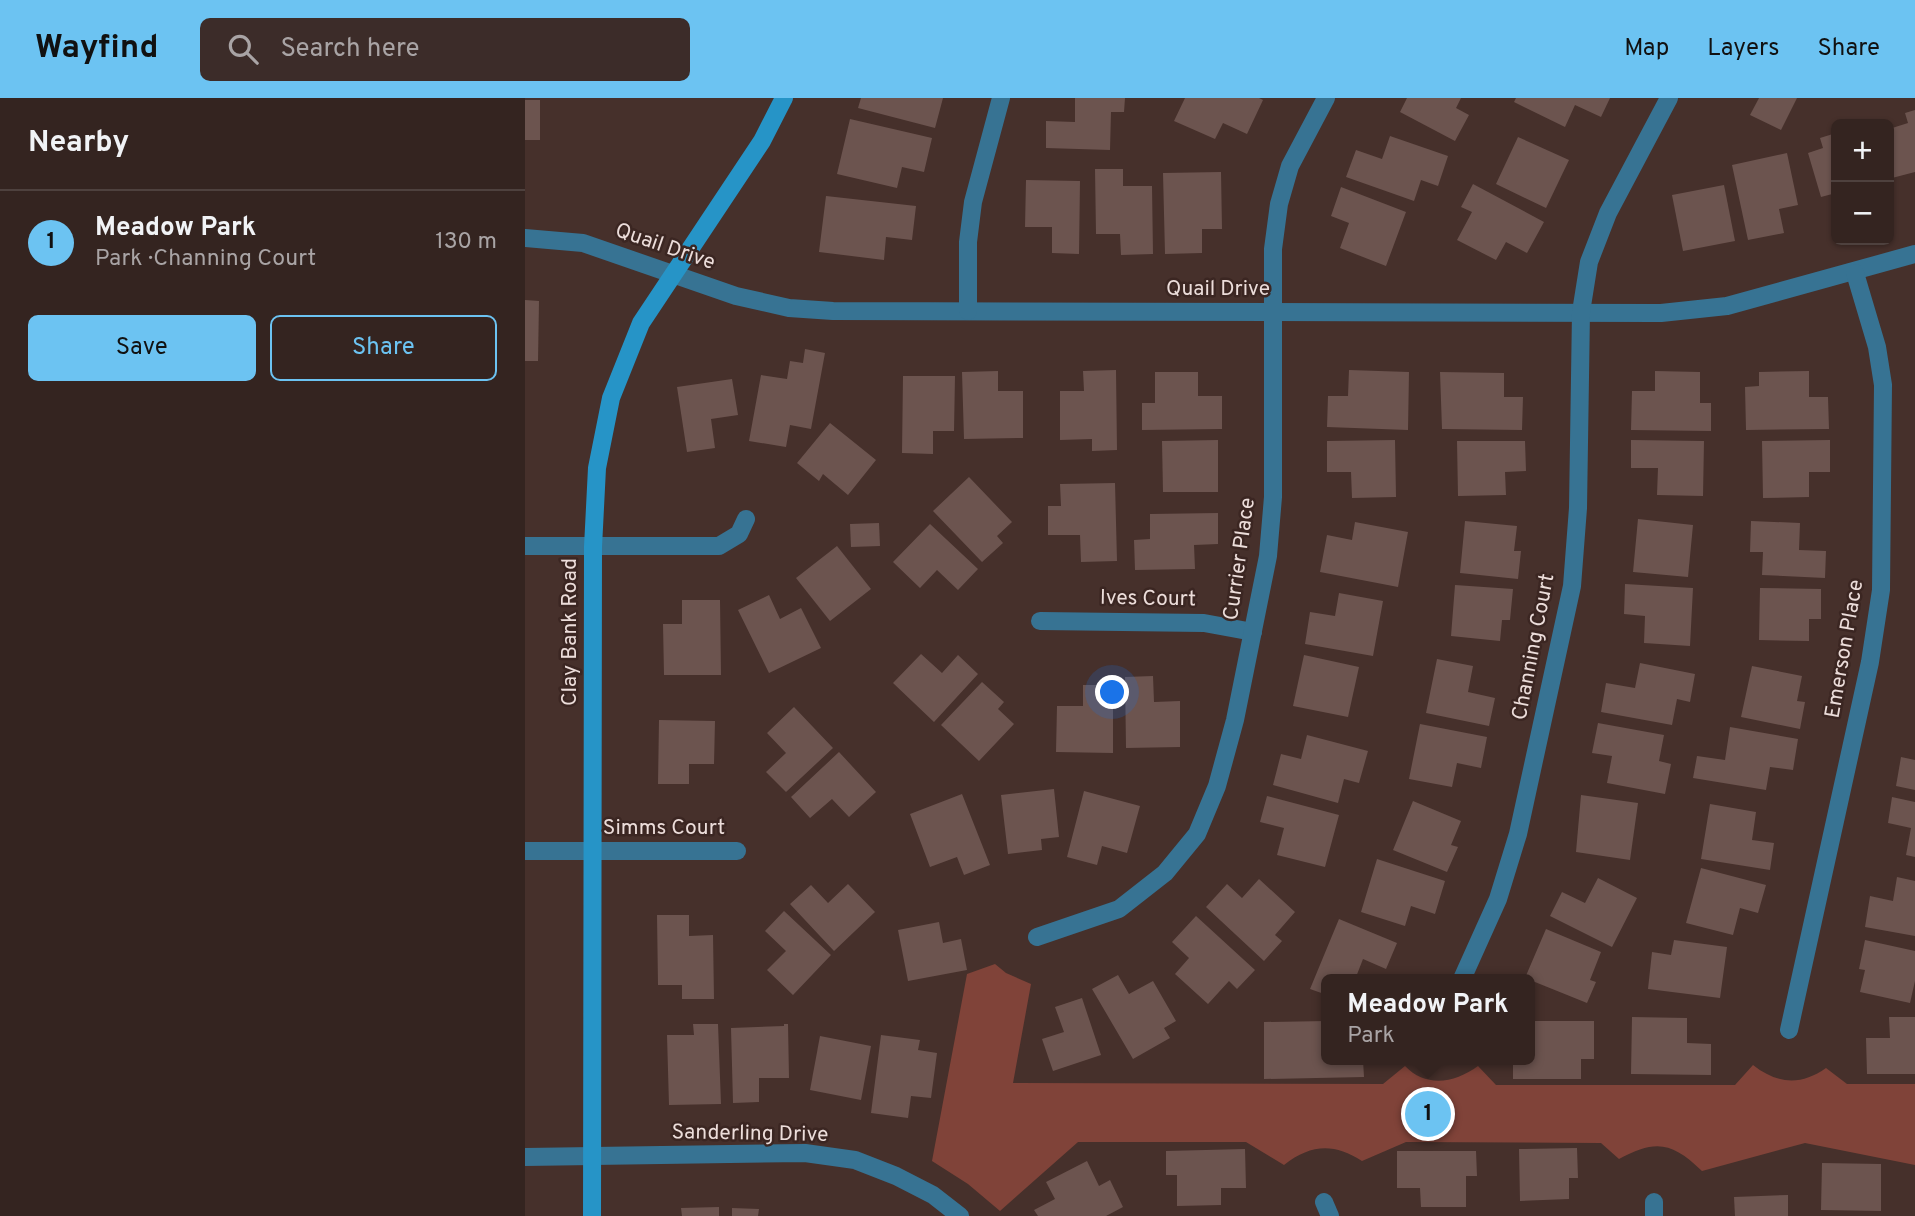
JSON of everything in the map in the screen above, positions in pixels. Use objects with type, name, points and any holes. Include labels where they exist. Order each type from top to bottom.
[{"type":"street","name":"Clay Bank Road","points":[[592,1216],[593,547],[597,468],[611,398],[641,323],[762,141],[784,98]]},
{"type":"street","points":[[968,311],[968,242],[973,202],[1002,98]]},
{"type":"street","name":"Currier Place","points":[[1037,937],[1119,909],[1165,873],[1197,834],[1217,786],[1268,556],[1273,497],[1273,249],[1279,204],[1290,166],[1326,98]]},
{"type":"street","name":"Channing Court","points":[[1464,974],[1498,899],[1518,834],[1572,586],[1578,508],[1581,312],[1589,262],[1608,213],[1669,98]]},
{"type":"street","name":"Quail Drive","points":[[525,238],[583,243],[736,296],[789,308],[833,311],[1661,313],[1727,306],[1855,273],[1915,254]]},
{"type":"street","name":"Emerson Place","points":[[1789,1030],[1870,662],[1881,590],[1883,385],[1877,347],[1855,273]]},
{"type":"street","points":[[525,546],[719,546],[739,534],[746,519]]},
{"type":"street","name":"Ives Court","points":[[1040,621],[1205,623],[1253,632]]},
{"type":"street","name":"Simms Court","points":[[525,851],[737,851]]},
{"type":"street","name":"Sanderling Drive","points":[[525,1157],[805,1153],[855,1160],[933,1195],[960,1216]]},
{"type":"shaded area","points":[[995,964],[1006,973],[1031,984],[1013,1083],[1383,1084],[1405,1066],[1422,1078],[1441,1081],[1460,1076],[1478,1066],[1496,1085],[1735,1085],[1753,1065],[1771,1076],[1789,1080],[1807,1078],[1826,1068],[1847,1084],[1915,1084],[1915,1165],[1805,1143],[1702,1171],[1672,1149],[1654,1146],[1643,1148],[1619,1159],[1601,1143],[1406,1142],[1362,1161],[1342,1151],[1323,1148],[1304,1153],[1284,1165],[1246,1142],[1078,1142],[1000,1211],[968,1184],[932,1161],[967,974]]},
{"type":"building","points":[[861,98],[943,98],[935,128],[858,108]]},
{"type":"building","points":[[1075,98],[1125,98],[1124,112],[1111,112],[1110,150],[1046,148],[1046,121],[1075,122]]},
{"type":"building","points":[[1185,98],[1263,100],[1247,134],[1223,123],[1215,139],[1174,121]]},
{"type":"building","points":[[1407,98],[1461,98],[1456,108],[1469,115],[1455,141],[1400,112]]},
{"type":"building","points":[[1516,98],[1610,98],[1601,117],[1575,105],[1565,127],[1514,102]]},
{"type":"building","points":[[1759,98],[1797,98],[1781,130],[1750,115]]},
{"type":"building","points":[[525,100],[540,100],[540,140],[525,140]]},
{"type":"building","points":[[1915,110],[1915,172],[1894,177],[1894,127],[1908,123],[1905,113]]},
{"type":"building","points":[[850,119],[932,138],[924,172],[902,167],[897,188],[837,174]]},
{"type":"building","points":[[1831,135],[1831,194],[1821,197],[1808,153],[1823,148],[1820,138]]},
{"type":"building","points":[[1390,136],[1448,156],[1438,186],[1421,180],[1414,201],[1346,177],[1356,150],[1382,159]]},
{"type":"building","points":[[1518,137],[1569,160],[1546,208],[1496,184]]},
{"type":"building","points":[[1787,153],[1798,205],[1779,209],[1784,233],[1748,240],[1732,165]]},
{"type":"building","points":[[1095,169],[1123,169],[1123,186],[1152,186],[1153,254],[1121,255],[1120,234],[1096,234]]},
{"type":"building","points":[[1221,172],[1222,229],[1202,229],[1202,253],[1165,254],[1163,173]]},
{"type":"building","points":[[1026,180],[1080,181],[1079,254],[1052,253],[1052,227],[1025,227]]},
{"type":"building","points":[[1473,184],[1544,222],[1527,253],[1506,242],[1496,260],[1457,240],[1472,212],[1461,207]]},
{"type":"building","points":[[1724,185],[1735,241],[1683,251],[1672,195]]},
{"type":"building","points":[[1341,187],[1406,212],[1386,266],[1340,248],[1349,223],[1331,216]]},
{"type":"building","points":[[826,196],[916,206],[912,240],[886,237],[884,260],[819,252]]},
{"type":"building","points":[[525,300],[539,301],[538,361],[525,361]]},
{"type":"building","points":[[805,349],[825,353],[811,429],[790,425],[786,447],[749,441],[761,375],[787,379],[790,361],[803,363]]},
{"type":"building","points":[[1116,370],[1117,450],[1092,451],[1092,439],[1060,440],[1060,391],[1084,391],[1083,371]]},
{"type":"building","points":[[1349,370],[1409,372],[1408,430],[1327,427],[1328,396],[1348,396]]},
{"type":"building","points":[[998,371],[998,391],[1023,391],[1023,438],[964,439],[962,372]]},
{"type":"building","points":[[1655,371],[1700,372],[1700,403],[1711,403],[1711,431],[1631,430],[1632,391],[1655,391]]},
{"type":"building","points":[[1809,371],[1809,397],[1828,397],[1829,429],[1746,430],[1745,387],[1759,386],[1759,372]]},
{"type":"building","points":[[1155,372],[1198,372],[1198,396],[1222,396],[1222,429],[1142,430],[1142,403],[1155,403]]},
{"type":"building","points":[[1440,372],[1504,373],[1504,397],[1523,397],[1522,430],[1442,429]]},
{"type":"building","points":[[903,376],[955,376],[954,431],[933,431],[933,454],[902,453]]},
{"type":"building","points":[[732,379],[738,415],[711,419],[715,448],[687,452],[677,387]]},
{"type":"building","points":[[830,423],[876,460],[848,495],[823,474],[819,481],[797,463]]},
{"type":"building","points":[[1218,440],[1218,492],[1163,492],[1162,441]]},
{"type":"building","points":[[1395,440],[1396,497],[1352,498],[1351,472],[1327,472],[1327,441]]},
{"type":"building","points":[[1631,440],[1704,441],[1703,496],[1657,495],[1658,468],[1631,468]]},
{"type":"building","points":[[1830,440],[1830,472],[1809,472],[1809,497],[1763,498],[1762,441]]},
{"type":"building","points":[[1457,441],[1525,441],[1526,471],[1505,472],[1506,495],[1458,496]]},
{"type":"building","points":[[969,477],[1012,522],[997,536],[1003,543],[982,562],[933,511]]},
{"type":"building","points":[[1115,483],[1117,561],[1081,562],[1080,535],[1048,535],[1048,506],[1061,506],[1060,484]]},
{"type":"building","points":[[1218,513],[1218,544],[1194,545],[1195,569],[1135,570],[1134,540],[1150,539],[1150,514]]},
{"type":"building","points":[[1638,519],[1693,525],[1688,577],[1633,572]]},
{"type":"building","points":[[1465,521],[1517,526],[1514,551],[1521,551],[1518,579],[1460,573]]},
{"type":"building","points":[[1751,521],[1800,523],[1799,550],[1826,551],[1825,578],[1762,575],[1763,552],[1750,552]]},
{"type":"building","points":[[1355,522],[1408,532],[1398,587],[1320,572],[1327,535],[1352,540]]},
{"type":"building","points":[[879,523],[880,546],[851,547],[850,524]]},
{"type":"building","points":[[930,524],[978,569],[958,590],[937,570],[920,588],[893,562]]},
{"type":"building","points":[[837,546],[871,589],[830,621],[796,578]]},
{"type":"building","points":[[1625,584],[1693,588],[1690,646],[1644,643],[1645,616],[1624,614]]},
{"type":"building","points":[[1455,585],[1513,589],[1510,620],[1502,620],[1500,641],[1451,636]]},
{"type":"building","points":[[1760,588],[1821,589],[1821,619],[1809,619],[1809,641],[1759,640]]},
{"type":"building","points":[[1339,593],[1383,601],[1373,656],[1305,644],[1310,612],[1335,616]]},
{"type":"building","points":[[769,595],[780,619],[801,608],[821,648],[769,673],[738,610]]},
{"type":"building","points":[[682,600],[720,600],[721,675],[664,675],[663,624],[682,624]]},
{"type":"building","points":[[921,654],[942,673],[958,655],[978,674],[934,722],[893,683]]},
{"type":"building","points":[[1304,655],[1359,667],[1348,717],[1293,706]]},
{"type":"building","points":[[1437,659],[1473,666],[1468,692],[1495,698],[1489,726],[1426,713]]},
{"type":"building","points":[[1640,663],[1695,674],[1690,702],[1677,699],[1672,725],[1601,712],[1606,683],[1635,688]]},
{"type":"building","points":[[1752,666],[1802,676],[1797,701],[1805,702],[1800,729],[1741,717]]},
{"type":"building","points":[[1153,676],[1154,702],[1180,701],[1180,747],[1126,748],[1125,677]]},
{"type":"building","points":[[982,682],[1004,702],[998,709],[1014,724],[979,761],[941,725]]},
{"type":"building","points":[[1083,685],[1113,685],[1113,753],[1056,752],[1057,706],[1083,706]]},
{"type":"building","points":[[794,707],[833,748],[786,792],[766,772],[786,753],[767,733]]},
{"type":"building","points":[[659,720],[715,721],[714,764],[689,764],[689,784],[658,784]]},
{"type":"building","points":[[1598,723],[1664,735],[1659,761],[1671,764],[1665,794],[1607,783],[1612,756],[1592,753]]},
{"type":"building","points":[[1420,724],[1487,737],[1481,768],[1457,763],[1452,787],[1409,779]]},
{"type":"building","points":[[1730,727],[1798,739],[1793,770],[1770,767],[1766,790],[1693,778],[1697,756],[1725,760]]},
{"type":"building","points":[[1307,735],[1368,751],[1359,783],[1344,779],[1338,803],[1273,785],[1281,754],[1301,759]]},
{"type":"building","points":[[839,752],[876,792],[849,817],[832,799],[810,818],[791,797]]},
{"type":"building","points":[[1901,757],[1915,760],[1915,790],[1896,786]]},
{"type":"building","points":[[1054,789],[1059,837],[1041,839],[1042,850],[1008,854],[1001,795]]},
{"type":"building","points":[[1084,791],[1140,806],[1127,853],[1102,846],[1097,865],[1067,857]]},
{"type":"building","points":[[962,794],[990,865],[964,875],[957,857],[930,867],[910,814]]},
{"type":"building","points":[[1581,795],[1638,803],[1630,860],[1576,852]]},
{"type":"building","points":[[1267,796],[1339,815],[1325,867],[1277,855],[1284,828],[1260,822]]},
{"type":"building","points":[[1892,797],[1915,802],[1915,857],[1906,855],[1911,828],[1888,823]]},
{"type":"building","points":[[1413,801],[1461,821],[1451,845],[1458,847],[1447,872],[1393,850]]},
{"type":"building","points":[[1710,804],[1756,812],[1752,840],[1774,843],[1770,870],[1701,859]]},
{"type":"building","points":[[1377,859],[1445,881],[1435,914],[1411,906],[1405,926],[1361,912]]},
{"type":"building","points":[[1701,868],[1766,885],[1758,913],[1740,908],[1733,935],[1686,923]]},
{"type":"building","points":[[1897,877],[1915,881],[1915,936],[1865,927],[1870,896],[1893,901]]},
{"type":"building","points":[[1598,878],[1637,898],[1612,947],[1550,916],[1562,892],[1585,903]]},
{"type":"building","points":[[1259,879],[1295,912],[1275,935],[1282,941],[1264,961],[1206,907],[1227,884],[1242,898]]},
{"type":"building","points":[[848,884],[875,912],[834,951],[790,904],[811,885],[828,903]]},
{"type":"building","points":[[784,911],[831,955],[793,995],[767,970],[786,951],[765,931]]},
{"type":"building","points":[[657,915],[689,915],[689,936],[713,935],[714,999],[682,999],[682,985],[658,985]]},
{"type":"building","points":[[1196,916],[1255,970],[1237,989],[1229,981],[1208,1004],[1175,974],[1189,958],[1172,942]]},
{"type":"building","points":[[1339,919],[1397,943],[1386,969],[1363,959],[1357,974],[1321,974],[1321,993],[1310,989]]},
{"type":"building","points":[[939,922],[943,943],[961,939],[967,970],[908,981],[898,930]]},
{"type":"building","points":[[1546,929],[1601,952],[1590,980],[1596,982],[1587,1003],[1535,982],[1535,974],[1527,974]]},
{"type":"building","points":[[1674,940],[1727,947],[1720,998],[1648,989],[1652,952],[1671,955]]},
{"type":"building","points":[[1865,940],[1915,951],[1915,981],[1910,1003],[1860,992],[1865,970],[1859,969]]},
{"type":"building","points":[[1118,975],[1129,994],[1153,981],[1176,1021],[1164,1028],[1170,1038],[1133,1059],[1092,989]]},
{"type":"building","points":[[1082,998],[1101,1055],[1053,1071],[1042,1039],[1064,1032],[1055,1007]]},
{"type":"building","points":[[1632,1017],[1687,1018],[1687,1043],[1711,1044],[1711,1075],[1631,1074]]},
{"type":"building","points":[[1889,1017],[1915,1017],[1915,1074],[1867,1074],[1866,1038],[1890,1038]]},
{"type":"building","points":[[1321,1021],[1321,1065],[1363,1065],[1364,1077],[1264,1079],[1264,1022]]},
{"type":"building","points":[[1535,1021],[1594,1021],[1594,1059],[1581,1059],[1581,1079],[1513,1079],[1513,1065],[1535,1065]]},
{"type":"building","points":[[693,1024],[718,1024],[721,1104],[669,1105],[667,1035],[694,1035]]},
{"type":"building","points":[[788,1024],[789,1078],[759,1078],[759,1102],[733,1103],[731,1028]]},
{"type":"building","points":[[881,1035],[920,1040],[918,1050],[937,1053],[931,1098],[911,1096],[908,1118],[871,1113]]},
{"type":"building","points":[[820,1036],[871,1046],[861,1100],[810,1090]]},
{"type":"building","points":[[1577,1148],[1578,1178],[1569,1178],[1569,1199],[1520,1201],[1519,1149]]},
{"type":"building","points":[[1245,1149],[1246,1188],[1221,1188],[1221,1205],[1177,1206],[1177,1175],[1166,1175],[1166,1151]]},
{"type":"building","points":[[1397,1151],[1476,1151],[1477,1176],[1466,1176],[1466,1207],[1421,1207],[1420,1188],[1397,1188]]},
{"type":"building","points":[[1087,1161],[1099,1186],[1110,1180],[1123,1207],[1106,1216],[1038,1216],[1034,1210],[1055,1199],[1046,1182]]},
{"type":"building","points":[[1822,1163],[1881,1164],[1881,1211],[1821,1210]]},
{"type":"building","points":[[1788,1195],[1788,1216],[1735,1216],[1734,1197]]},
{"type":"building","points":[[719,1207],[719,1216],[682,1216],[681,1208]]},
{"type":"building","points":[[732,1208],[759,1209],[758,1216],[732,1216]]},
{"type":"place","name":"Meadow Park","points":[[1428,1114]]}]
